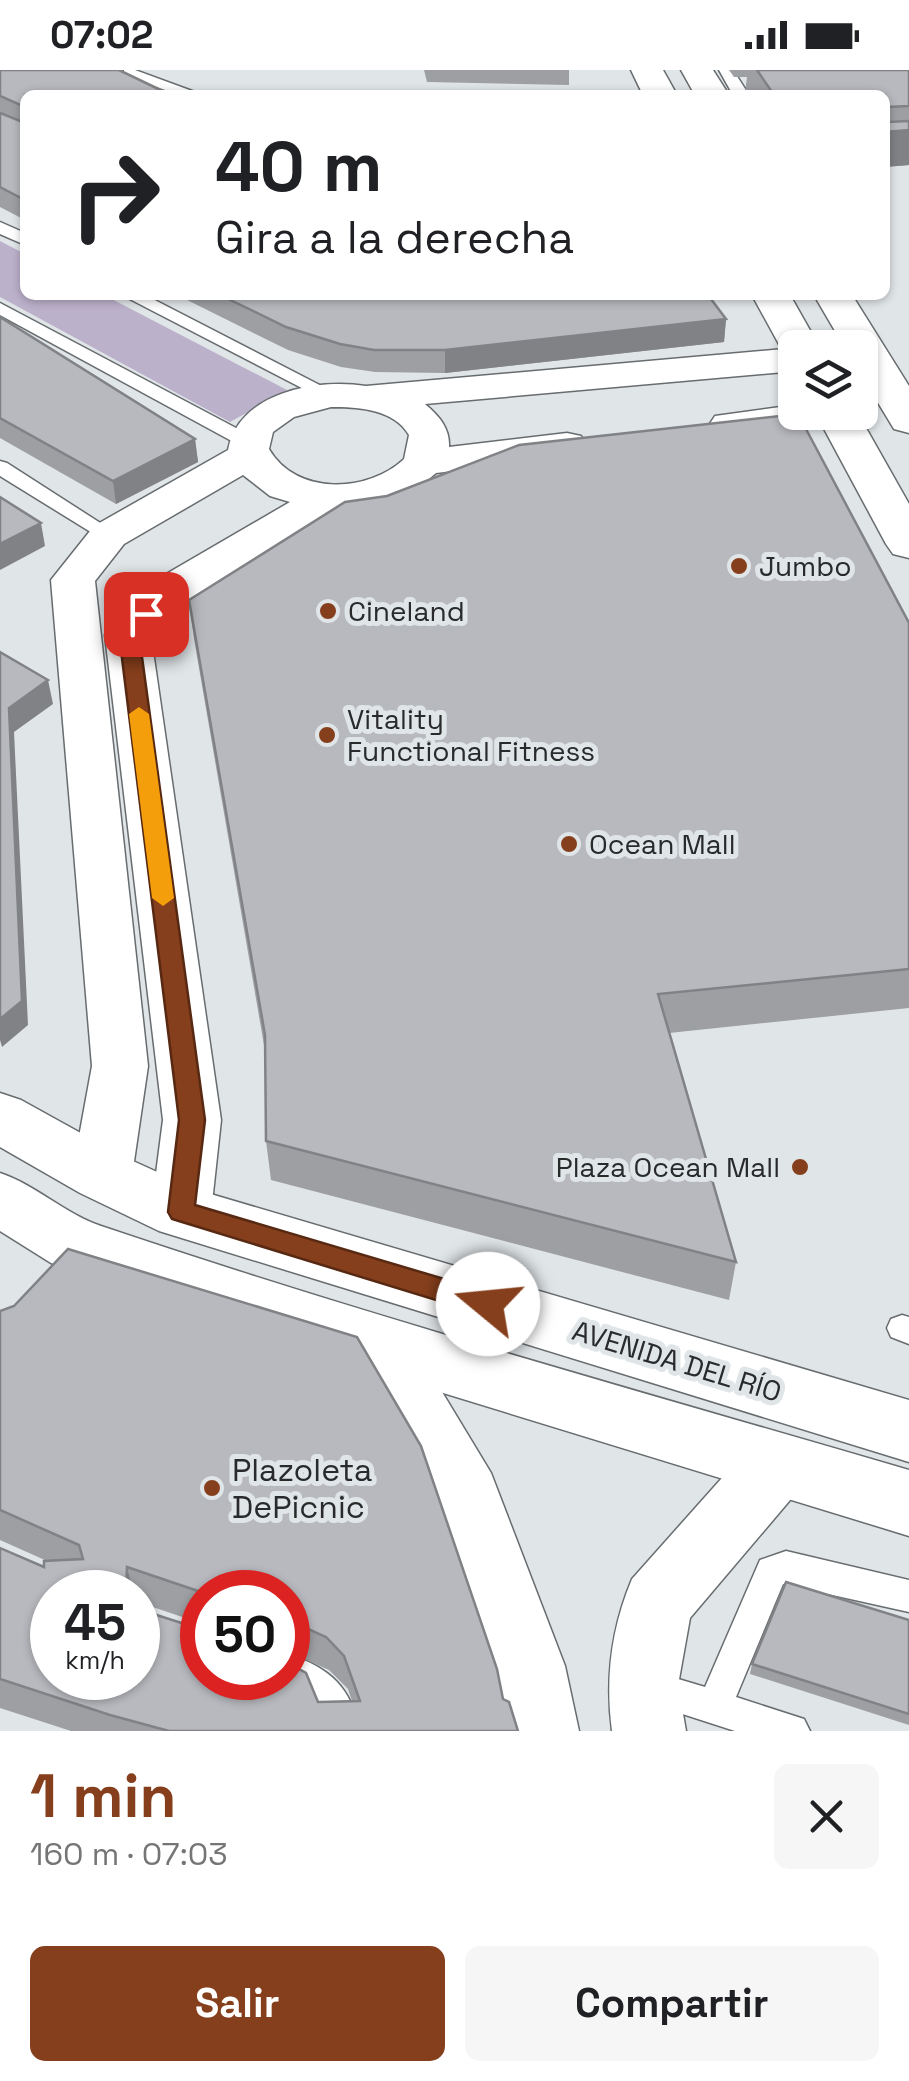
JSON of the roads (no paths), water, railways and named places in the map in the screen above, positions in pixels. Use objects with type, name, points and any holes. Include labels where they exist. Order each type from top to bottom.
[{"type":"main road","points":[[697,70],[735,82]]},
{"type":"main road","points":[[774,300],[790,330]]},
{"type":"main road","points":[[837,300],[852,330]]},
{"type":"main road","points":[[878,373],[905,413]]},
{"type":"main road","points":[[845,430],[909,544]]},
{"type":"main road","name":"AVENIDA DEL RÍO","points":[[0,1117],[102,1175],[182,1212],[909,1431]]},
{"type":"main road","points":[[0,1200],[55,1263],[378,1344],[909,1503]]},
{"type":"street","points":[[102,1175],[120,1066],[72,580],[109,535],[247,449],[266,415],[306,398],[778,359]]},
{"type":"street","points":[[182,1212],[192,1120],[128,634],[164,594],[329,497],[388,488],[410,477],[425,462],[430,446],[427,430],[404,410],[349,396]]},
{"type":"street","points":[[878,411],[905,413]]},
{"type":"street","points":[[698,429],[778,419]]},
{"type":"street","points":[[425,462],[600,441]]},
{"type":"street","points":[[247,449],[257,471],[275,484],[329,497]]},
{"type":"street","points":[[378,1344],[457,1474],[530,1666],[542,1731]]},
{"type":"street","points":[[646,1708],[657,1603],[778,1464]]},
{"type":"lane","points":[[129,73],[179,90]]},
{"type":"lane","points":[[141,300],[299,383],[349,396]]},
{"type":"lane","points":[[0,308],[247,449]]},
{"type":"lane","points":[[0,468],[109,535]]},
{"type":"lane","points":[[714,1708],[772,1571],[786,1567],[909,1596]]},
{"type":"lane","points":[[310,1678],[336,1701],[342,1731]]},
{"type":"lane","points":[[646,1708],[714,1708],[792,1731]]},
{"type":"place","name":"Jumbo","points":[[739,566]]},
{"type":"place","name":"Cineland","points":[[328,611]]},
{"type":"place","name":"Vitality Functional Fitness","points":[[327,735]]},
{"type":"place","name":"Ocean Mall","points":[[569,844]]},
{"type":"place","name":"Plaza Ocean Mall","points":[[800,1167]]},
{"type":"place","name":"Plazoleta DePicnic","points":[[212,1488]]}]
